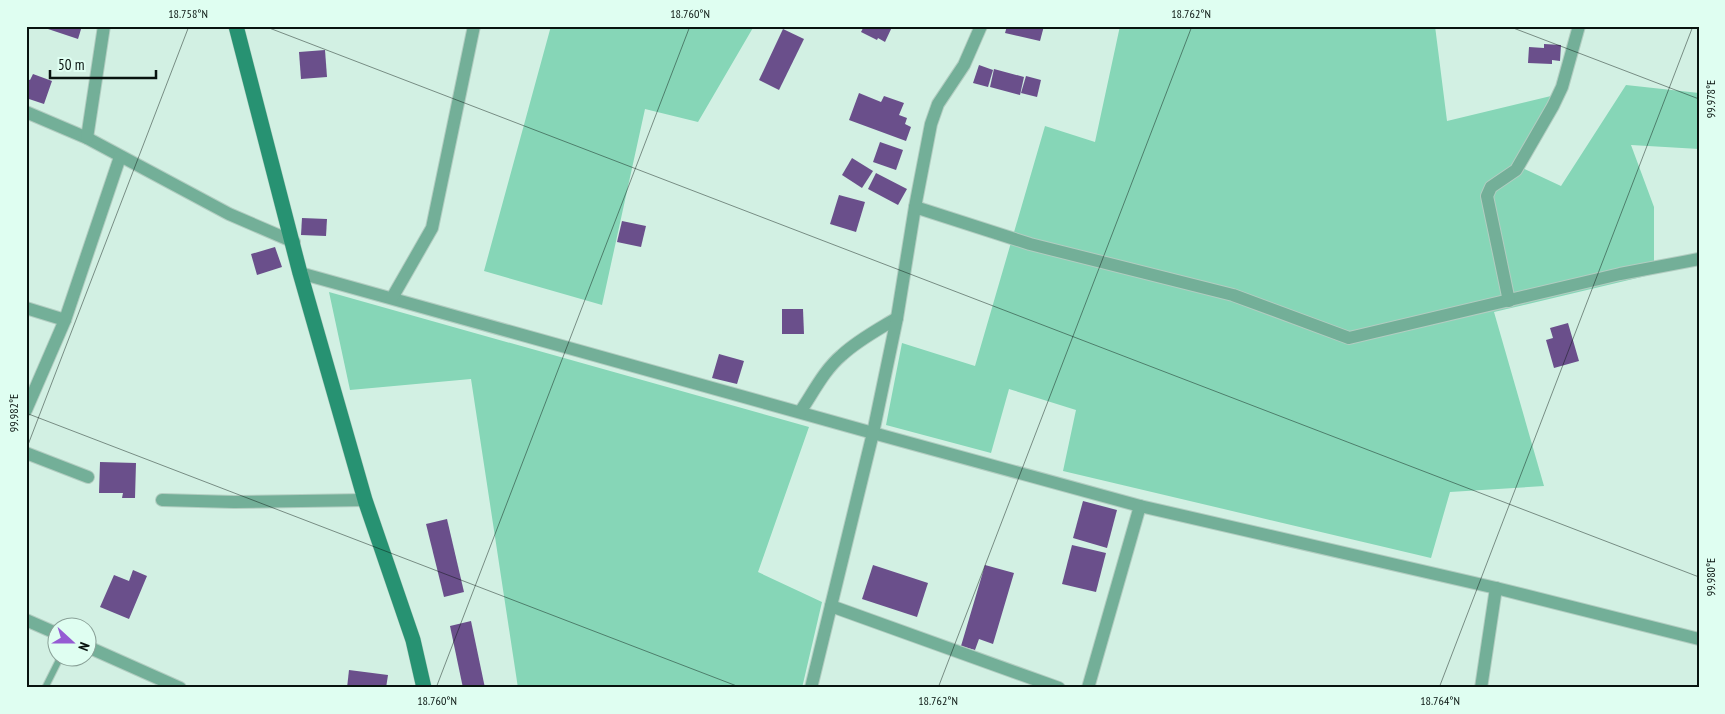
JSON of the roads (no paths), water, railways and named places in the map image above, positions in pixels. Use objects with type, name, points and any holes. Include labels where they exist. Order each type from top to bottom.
[{"type":"street","points":[[87,138],[104,26]]},
{"type":"street","points":[[236,26],[294,242],[300,272],[365,500],[413,640],[424,688]]},
{"type":"street","points":[[392,298],[432,228],[474,26]]},
{"type":"street","points":[[811,688],[873,433],[897,318],[915,206],[931,124],[938,104],[964,65],[981,26]]},
{"type":"street","points":[[1509,301],[1487,196],[1491,187],[1516,170],[1553,106],[1562,87],[1579,26]]},
{"type":"street","points":[[26,112],[87,138],[229,214],[294,242]]},
{"type":"street","points":[[26,410],[65,320],[120,157]]},
{"type":"street","points":[[915,206],[1030,244],[1233,295],[1349,338],[1620,274],[1699,259]]},
{"type":"street","points":[[300,272],[1140,506],[1496,588],[1699,639]]},
{"type":"street","points":[[26,308],[65,320]]},
{"type":"street","points":[[800,412],[827,371],[841,355],[854,344],[897,318]]},
{"type":"street","points":[[26,453],[88,477]]},
{"type":"street","points":[[162,500],[234,502],[365,500]]},
{"type":"street","points":[[1088,688],[1140,506]]},
{"type":"street","points":[[1482,688],[1496,588]]},
{"type":"street","points":[[830,606],[1058,688]]},
{"type":"street","points":[[26,620],[48,630]]},
{"type":"street","points":[[98,651],[180,688]]},
{"type":"lane","points":[[45,688],[56,666]]}]
